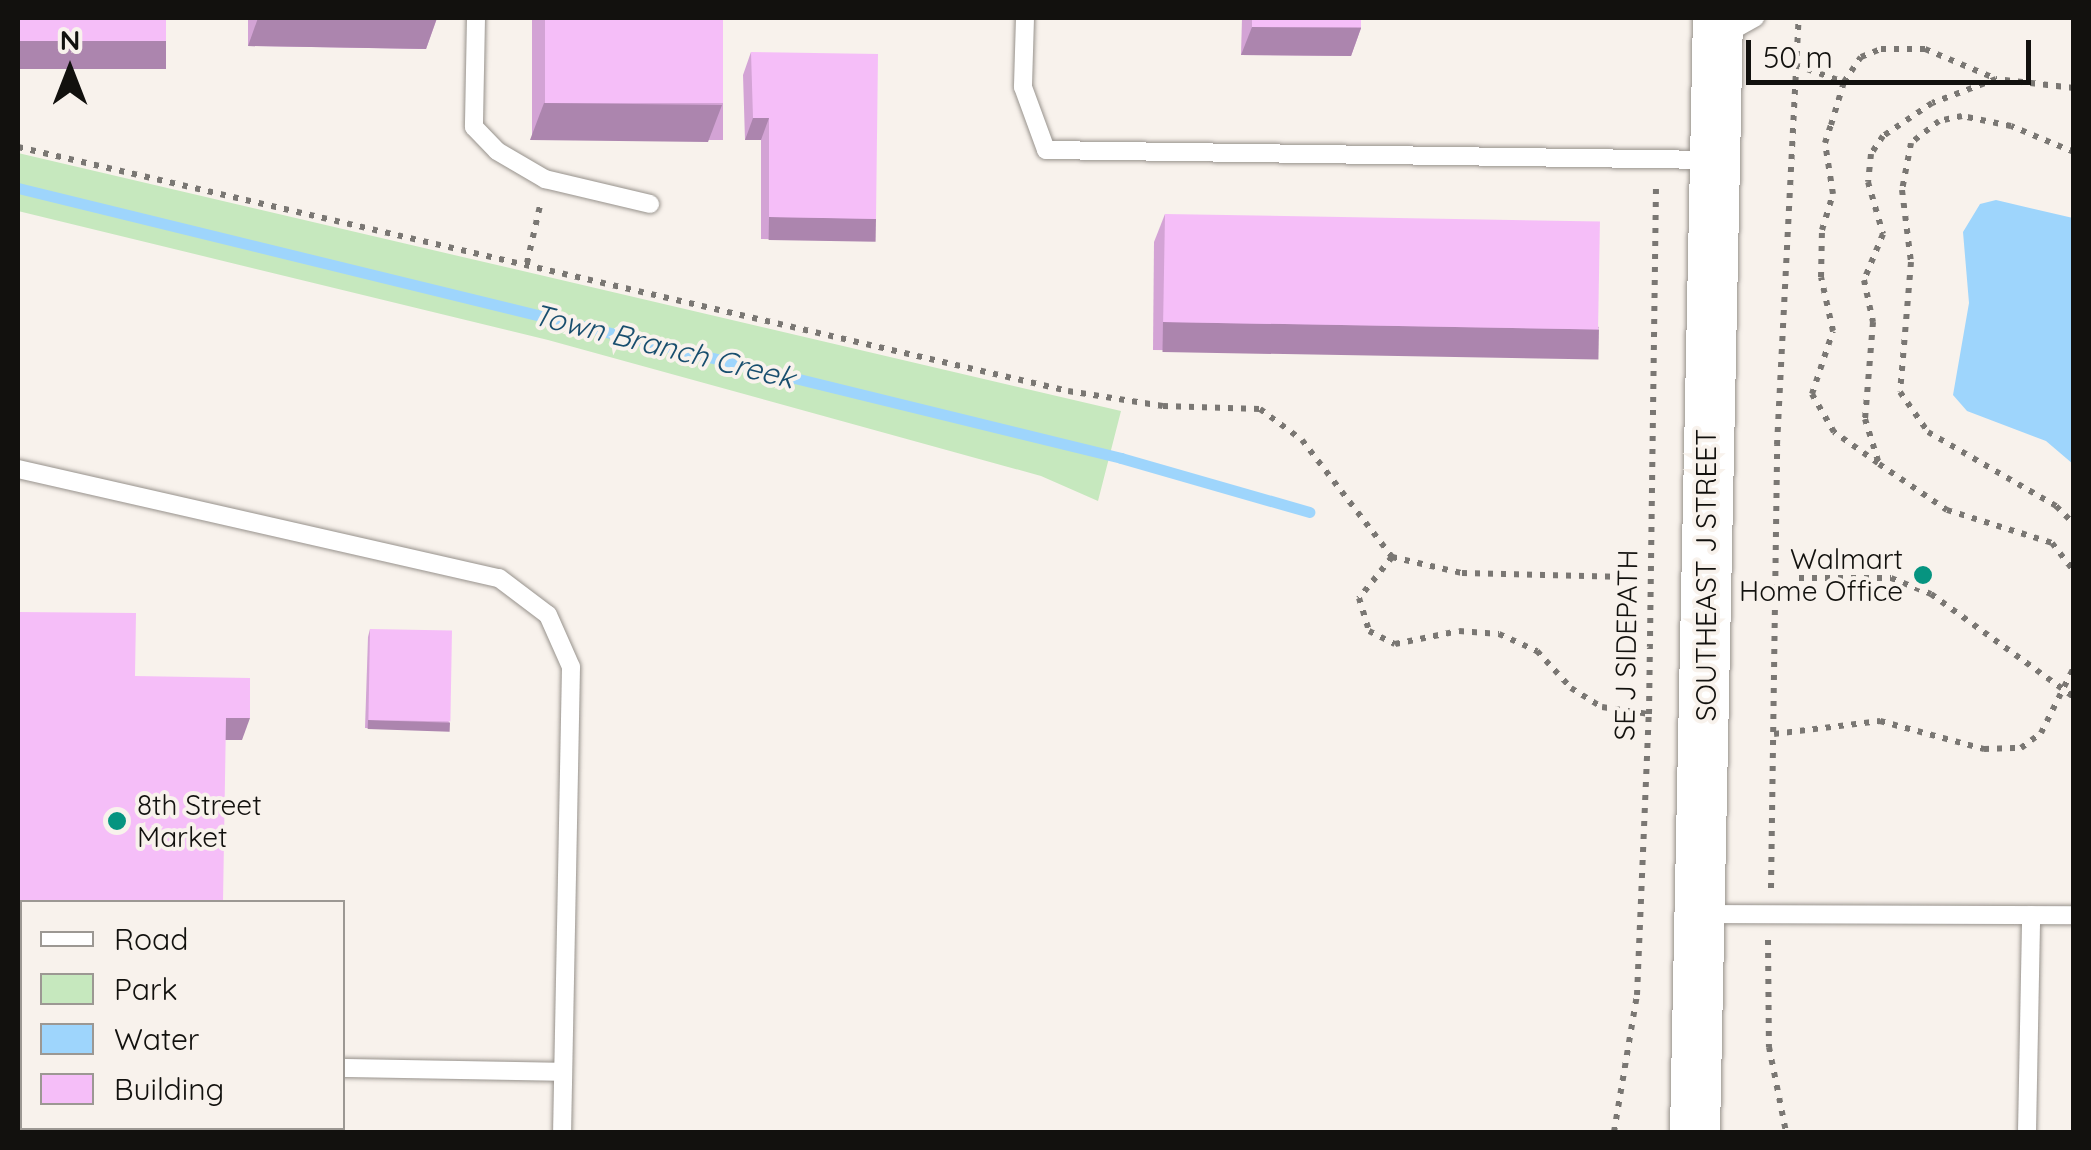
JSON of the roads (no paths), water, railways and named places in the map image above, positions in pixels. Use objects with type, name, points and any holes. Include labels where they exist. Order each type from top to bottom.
[{"type":"main road","name":"SOUTHEAST J STREET","points":[[1695,1132],[1703,914],[1713,160],[1730,24]]},
{"type":"lane","points":[[476,18],[474,127],[497,151],[545,179],[650,204]]},
{"type":"lane","points":[[1026,18],[1023,87],[1046,150],[1656,156],[1713,160]]},
{"type":"lane","points":[[18,470],[498,578],[548,614],[571,667],[562,1132]]},
{"type":"lane","points":[[1703,914],[2074,915]]},
{"type":"lane","points":[[2027,1132],[2032,915]]},
{"type":"lane","points":[[345,1068],[563,1072]]},
{"type":"water","points":[[1996,200],[2073,218],[2073,464],[2046,441],[1967,411],[1953,395],[1969,303],[1963,232],[1980,204]]},
{"type":"waterway","name":"Town Branch Creek","points":[[18,188],[1121,458],[1309,512]]},
{"type":"place","name":"Walmart Home Office","points":[[1923,575]]},
{"type":"place","name":"8th Street Market","points":[[117,821]]}]
